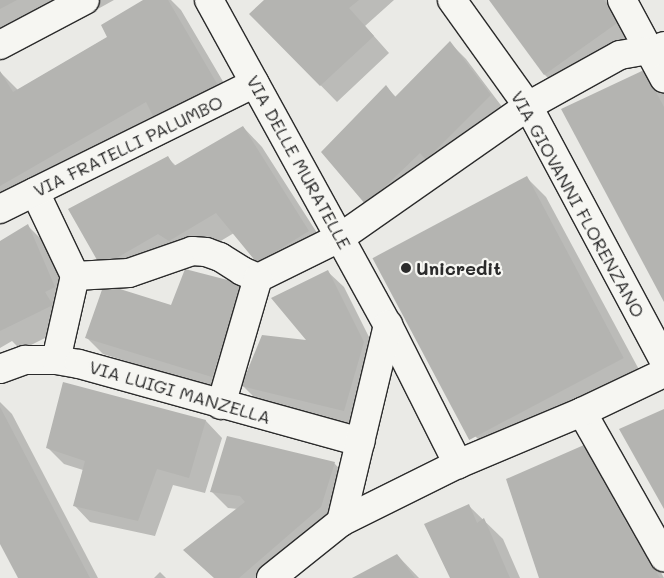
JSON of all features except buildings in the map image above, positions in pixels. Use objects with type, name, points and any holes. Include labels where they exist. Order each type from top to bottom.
[{"type":"street","points":[[0,45],[85,0]]},
{"type":"street","name":"VIA DELLE MURATELLE","points":[[209,0],[341,237],[458,464]]},
{"type":"street","name":"VIA GIOVANNI FLORENZANO","points":[[452,0],[528,106],[664,361]]},
{"type":"street","points":[[622,0],[657,49],[664,78]]},
{"type":"street","points":[[221,405],[258,278],[341,237],[528,106],[620,55],[657,49]]},
{"type":"street","name":"VIA FRATELLI PALUMBO","points":[[0,209],[255,83]]},
{"type":"street","points":[[35,192],[75,276],[56,360]]},
{"type":"street","points":[[75,276],[129,273],[192,251],[206,252],[220,257],[242,271],[258,278]]},
{"type":"street","points":[[341,522],[388,325]]},
{"type":"street","name":"VIA LUIGI MANZELLA","points":[[0,369],[25,360],[56,360],[79,364],[221,405],[360,442]]},
{"type":"street","points":[[271,578],[341,522],[458,464],[582,412],[664,373]]},
{"type":"street","points":[[582,412],[664,557]]},
{"type":"place","name":"Unicredit","points":[[406,268]]}]
